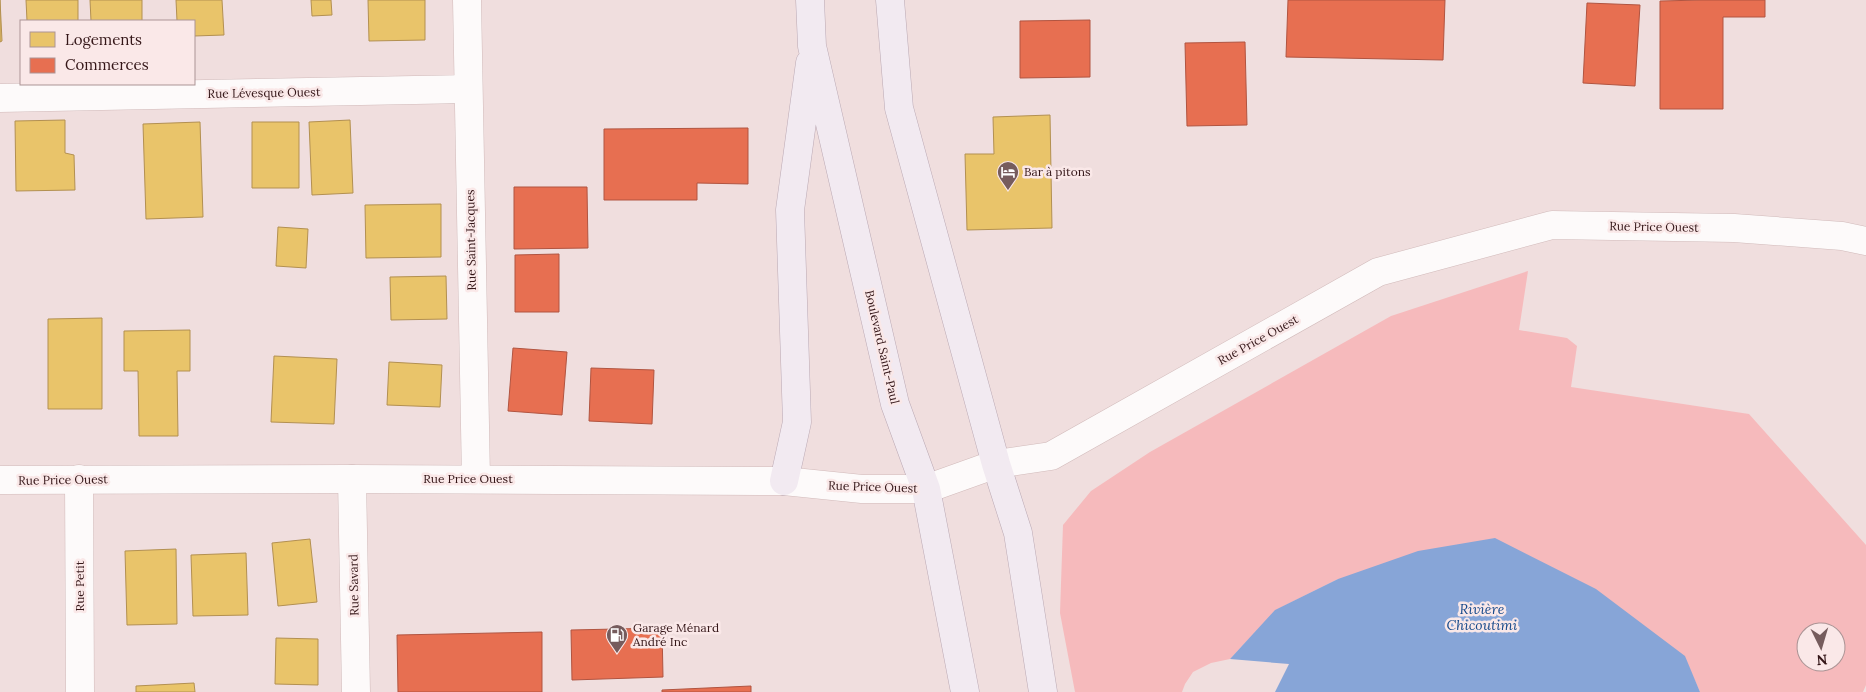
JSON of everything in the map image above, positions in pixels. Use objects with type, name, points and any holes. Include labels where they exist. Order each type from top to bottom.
[{"type":"main road","name":"Boulevard Saint-Paul","points":[[810,0],[812,46],[895,404],[926,489],[966,692]]},
{"type":"main road","points":[[890,0],[899,108],[996,464],[1018,533],[1043,692]]},
{"type":"main road","points":[[784,481],[797,422],[790,210],[812,46]]},
{"type":"street","name":"Rue Saint-Jacques","points":[[467,0],[476,479]]},
{"type":"street","name":"Rue Lévesque Ouest","points":[[0,98],[468,88]]},
{"type":"street","name":"Rue Price Ouest","points":[[0,480],[476,479],[784,481],[862,489],[926,489],[996,464],[1051,456],[1378,272],[1552,225],[1734,228],[1842,236],[1866,241]]},
{"type":"street","name":"Rue Petit","points":[[79,479],[80,692]]},
{"type":"street","name":"Rue Savard","points":[[352,479],[356,692]]},
{"type":"shaded area","points":[[1528,271],[1519,330],[1567,338],[1577,346],[1571,387],[1749,414],[1866,545],[1866,685],[1863,692],[1700,692],[1684,656],[1338,579],[1276,610],[1230,659],[1211,663],[1193,672],[1182,692],[1075,692],[1060,613],[1063,525],[1091,491],[1150,452],[1391,316]]},
{"type":"water","name":"Rivière Chicoutimi","points":[[1495,538],[1596,589],[1685,656],[1700,692],[1275,692],[1289,664],[1230,659],[1275,610],[1338,579],[1418,551]]},
{"type":"building: Logements","points":[[0,0],[2,41],[0,42]]},
{"type":"building: Logements","points":[[26,0],[78,0],[78,20],[27,20]]},
{"type":"building: Logements","points":[[90,0],[142,0],[142,20],[91,20]]},
{"type":"building: Logements","points":[[176,0],[222,0],[224,35],[195,36],[195,20],[177,20]]},
{"type":"building: Logements","points":[[311,0],[331,0],[332,15],[312,16]]},
{"type":"building: Logements","points":[[368,0],[425,0],[425,40],[369,41]]},
{"type":"building: Logements","name":"Bar à pitons","points":[[1050,115],[1052,228],[967,230],[965,154],[994,154],[993,117]]},
{"type":"building: Logements","points":[[65,120],[65,153],[74,155],[75,190],[16,191],[15,121]]},
{"type":"building: Logements","points":[[350,120],[353,193],[312,195],[309,122]]},
{"type":"building: Logements","points":[[200,122],[203,217],[146,219],[143,124]]},
{"type":"building: Logements","points":[[252,122],[299,122],[299,188],[252,188]]},
{"type":"building: Logements","points":[[441,204],[441,257],[366,258],[365,205]]},
{"type":"building: Logements","points":[[278,227],[308,229],[306,268],[276,266]]},
{"type":"building: Logements","points":[[446,276],[447,319],[391,320],[390,277]]},
{"type":"building: Logements","points":[[102,318],[102,409],[48,409],[48,319]]},
{"type":"building: Logements","points":[[190,330],[190,371],[177,371],[178,436],[139,436],[138,371],[124,371],[124,331]]},
{"type":"building: Logements","points":[[274,356],[337,359],[334,424],[271,422]]},
{"type":"building: Logements","points":[[389,362],[442,365],[440,407],[387,405]]},
{"type":"building: Logements","points":[[310,539],[317,602],[278,606],[272,543]]},
{"type":"building: Logements","points":[[176,549],[177,624],[127,625],[125,551]]},
{"type":"building: Logements","points":[[246,553],[248,615],[193,616],[191,555]]},
{"type":"building: Logements","points":[[276,638],[318,639],[318,685],[275,684]]},
{"type":"building: Logements","points":[[194,683],[195,692],[136,692],[136,686]]},
{"type":"building: Commerces","points":[[1288,0],[1445,0],[1443,60],[1286,57]]},
{"type":"building: Commerces","points":[[1765,0],[1765,17],[1723,17],[1723,109],[1660,109],[1660,1]]},
{"type":"building: Commerces","points":[[1587,3],[1640,5],[1635,86],[1583,83]]},
{"type":"building: Commerces","points":[[1090,20],[1090,77],[1020,78],[1020,21]]},
{"type":"building: Commerces","points":[[1245,42],[1247,125],[1187,126],[1185,43]]},
{"type":"building: Commerces","points":[[748,128],[748,184],[697,183],[697,200],[604,200],[604,129]]},
{"type":"building: Commerces","points":[[514,187],[587,187],[588,248],[514,249]]},
{"type":"building: Commerces","points":[[559,254],[559,312],[515,312],[515,255]]},
{"type":"building: Commerces","points":[[513,348],[567,352],[562,415],[508,411]]},
{"type":"building: Commerces","points":[[591,368],[654,370],[652,424],[589,421]]},
{"type":"building: Commerces","name":"Garage Ménard André Inc","points":[[662,628],[663,677],[572,680],[571,630]]},
{"type":"building: Commerces","points":[[542,632],[542,692],[398,692],[397,635]]},
{"type":"building: Commerces","points":[[751,686],[751,692],[662,692],[662,690]]},
{"type":"place","name":"Bar à pitons","points":[[1008,191]]},
{"type":"place","name":"Garage Ménard André Inc","points":[[617,654]]}]
